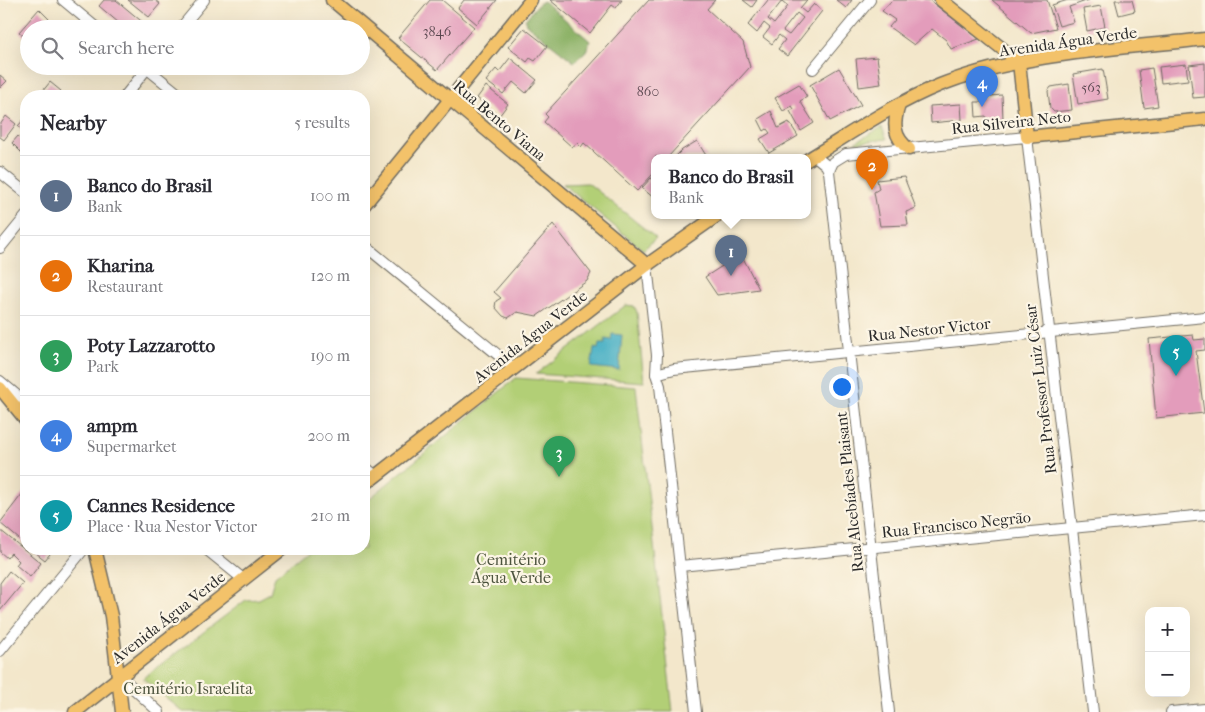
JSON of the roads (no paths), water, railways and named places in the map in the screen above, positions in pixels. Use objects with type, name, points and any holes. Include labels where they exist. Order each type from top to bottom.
[{"type":"main road","name":"Rua Bento Viana","points":[[332,0],[356,20]]},
{"type":"main road","points":[[370,198],[531,0]]},
{"type":"main road","points":[[941,0],[1019,62]]},
{"type":"main road","name":"Rua Bento Viana","points":[[370,32],[647,265]]},
{"type":"main road","name":"Avenida Água Verde","points":[[811,158],[899,105],[952,80],[1019,62],[1205,39]]},
{"type":"main road","name":"Rua Professor Luiz César","points":[[1019,62],[1027,137]]},
{"type":"main road","points":[[899,105],[895,118],[896,133],[898,139],[909,149]]},
{"type":"main road","name":"Rua Silveira Neto","points":[[1027,137],[1205,119]]},
{"type":"main road","name":"Avenida Água Verde","points":[[370,480],[647,265],[712,219]]},
{"type":"main road","points":[[0,388],[20,413]]},
{"type":"main road","points":[[97,555],[107,593],[119,675],[122,712]]},
{"type":"main road","name":"Avenida Água Verde","points":[[75,712],[119,675],[274,555]]},
{"type":"street","points":[[63,0],[87,20]]},
{"type":"street","points":[[187,20],[204,0]]},
{"type":"street","points":[[813,69],[870,0]]},
{"type":"street","points":[[130,90],[141,75]]},
{"type":"street","points":[[156,75],[174,90]]},
{"type":"street","name":"Rua Silveira Neto","points":[[829,171],[833,162],[846,154],[1027,137]]},
{"type":"street","name":"Rua Professor Luiz César","points":[[1027,137],[1093,712]]},
{"type":"street","points":[[811,158],[826,165],[829,171]]},
{"type":"street","name":"Rua Alcebíades Plaisant","points":[[829,171],[889,712]]},
{"type":"street","points":[[0,172],[20,189]]},
{"type":"street","points":[[0,248],[20,223]]},
{"type":"street","points":[[370,250],[514,368]]},
{"type":"street","points":[[647,265],[657,355],[656,374],[660,386],[696,712]]},
{"type":"street","name":"Rua Nestor Victor","points":[[656,374],[674,369],[1205,317]]},
{"type":"street","points":[[0,381],[20,398]]},
{"type":"street","points":[[370,471],[376,476]]},
{"type":"street","name":"Rua Francisco Negrão","points":[[680,566],[1205,515]]},
{"type":"street","points":[[0,651],[79,555]]},
{"type":"street","points":[[213,555],[243,579]]},
{"type":"street","points":[[119,675],[158,712]]},
{"type":"street","points":[[1171,712],[1205,709]]},
{"type":"water","points":[[612,334],[622,335],[619,370],[591,367],[594,348],[598,349],[599,344],[605,344],[605,339],[611,340]]},
{"type":"place","name":"ampm","points":[[982,107]]},
{"type":"place","name":"Kharina","points":[[872,190]]},
{"type":"place","name":"Banco do Brasil","points":[[731,276]]},
{"type":"place","name":"Cannes Residence","points":[[1176,376]]},
{"type":"place","name":"Poty Lazzarotto","points":[[559,477]]},
{"type":"park label","name":"Cemitério Água Verde","points":[[511,568]]},
{"type":"park label","name":"Cemitério Israelita","points":[[188,688]]}]
